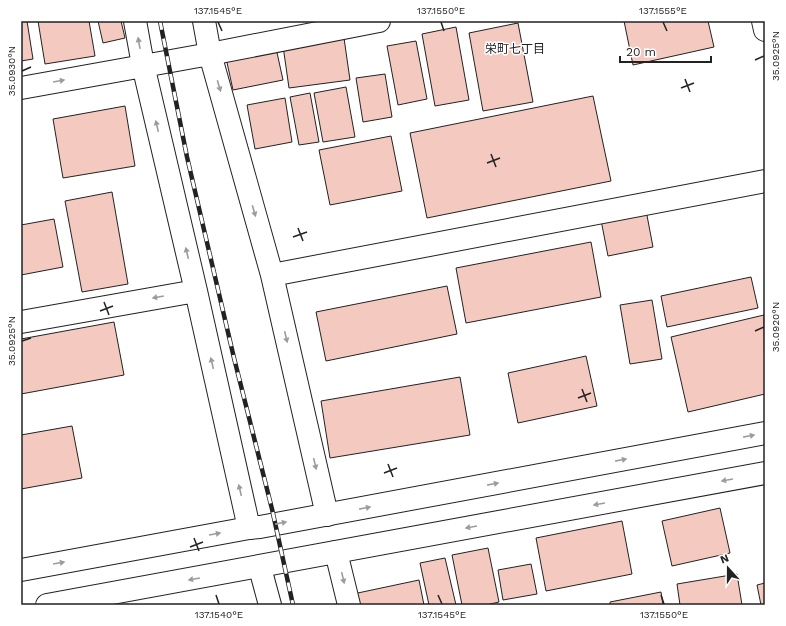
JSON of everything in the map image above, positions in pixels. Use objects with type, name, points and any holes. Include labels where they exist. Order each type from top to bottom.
[{"type":"street","points":[[135,21],[143,65],[196,291],[249,528]]},
{"type":"street","points":[[204,21],[210,54],[272,276],[327,515]]},
{"type":"street","points":[[21,88],[210,54],[379,21]]},
{"type":"street","points":[[763,21],[765,30]]},
{"type":"street","points":[[272,276],[765,181]]},
{"type":"street","points":[[21,322],[196,291]]},
{"type":"street","points":[[21,570],[249,528],[260,528],[765,432]]},
{"type":"street","points":[[47,605],[260,568],[336,552],[765,473]]},
{"type":"street","points":[[336,552],[349,605]]},
{"type":"street","points":[[260,568],[270,605]]},
{"type":"building","points":[[21,21],[27,21],[33,59],[21,61]]},
{"type":"building","points":[[38,21],[89,21],[95,56],[45,64]]},
{"type":"building","points":[[98,21],[121,21],[125,38],[103,43]]},
{"type":"building","points":[[624,21],[708,21],[714,47],[633,65]]},
{"type":"building","points":[[518,23],[533,102],[483,111],[469,33]]},
{"type":"building","points":[[456,27],[469,100],[435,106],[422,34]]},
{"type":"building","points":[[344,38],[350,80],[289,88],[283,46]]},
{"type":"building","points":[[416,41],[427,99],[398,105],[387,46]]},
{"type":"building","points":[[276,48],[283,80],[233,90],[226,58]]},
{"type":"building","points":[[385,74],[392,117],[363,122],[356,78]]},
{"type":"building","points":[[346,87],[355,137],[323,142],[314,93]]},
{"type":"building","points":[[310,93],[319,142],[299,145],[290,97]]},
{"type":"building","points":[[593,96],[611,181],[427,218],[410,133]]},
{"type":"building","points":[[285,98],[292,142],[255,149],[247,105]]},
{"type":"building","points":[[125,106],[135,166],[63,178],[53,119]]},
{"type":"building","points":[[391,136],[402,191],[330,205],[319,150]]},
{"type":"building","points":[[112,192],[128,284],[82,292],[65,201]]},
{"type":"building","points":[[645,205],[653,247],[608,256],[600,215]]},
{"type":"building","points":[[54,219],[63,267],[21,275],[21,225]]},
{"type":"building","points":[[591,242],[601,297],[466,323],[456,268]]},
{"type":"building","points":[[751,277],[758,308],[667,327],[661,296]]},
{"type":"building","points":[[447,286],[457,334],[326,361],[316,312]]},
{"type":"building","points":[[652,300],[662,359],[630,364],[620,305]]},
{"type":"building","points":[[764,315],[765,394],[688,412],[671,337]]},
{"type":"building","points":[[114,322],[124,375],[21,394],[21,339]]},
{"type":"building","points":[[586,356],[597,406],[518,423],[508,373]]},
{"type":"building","points":[[460,377],[470,435],[330,458],[321,401]]},
{"type":"building","points":[[72,426],[82,478],[21,489],[21,435]]},
{"type":"building","points":[[720,508],[730,553],[672,566],[662,521]]},
{"type":"building","points":[[622,521],[632,574],[546,591],[536,538]]},
{"type":"building","points":[[488,548],[499,602],[486,605],[462,605],[452,555]]},
{"type":"building","points":[[445,558],[456,605],[429,605],[420,563]]},
{"type":"building","points":[[531,564],[537,594],[503,600],[498,570]]},
{"type":"building","points":[[737,574],[742,605],[680,605],[677,584]]},
{"type":"building","points":[[419,580],[424,605],[355,605],[353,594]]},
{"type":"building","points":[[765,583],[765,605],[761,605],[757,585]]},
{"type":"building","points":[[661,592],[663,605],[610,605],[610,602]]},
{"type":"railway","points":[[160,21],[187,157],[234,358],[272,509],[293,605]]},
{"type":"district","name":"栄町七丁目","points":[[515,49]]}]
